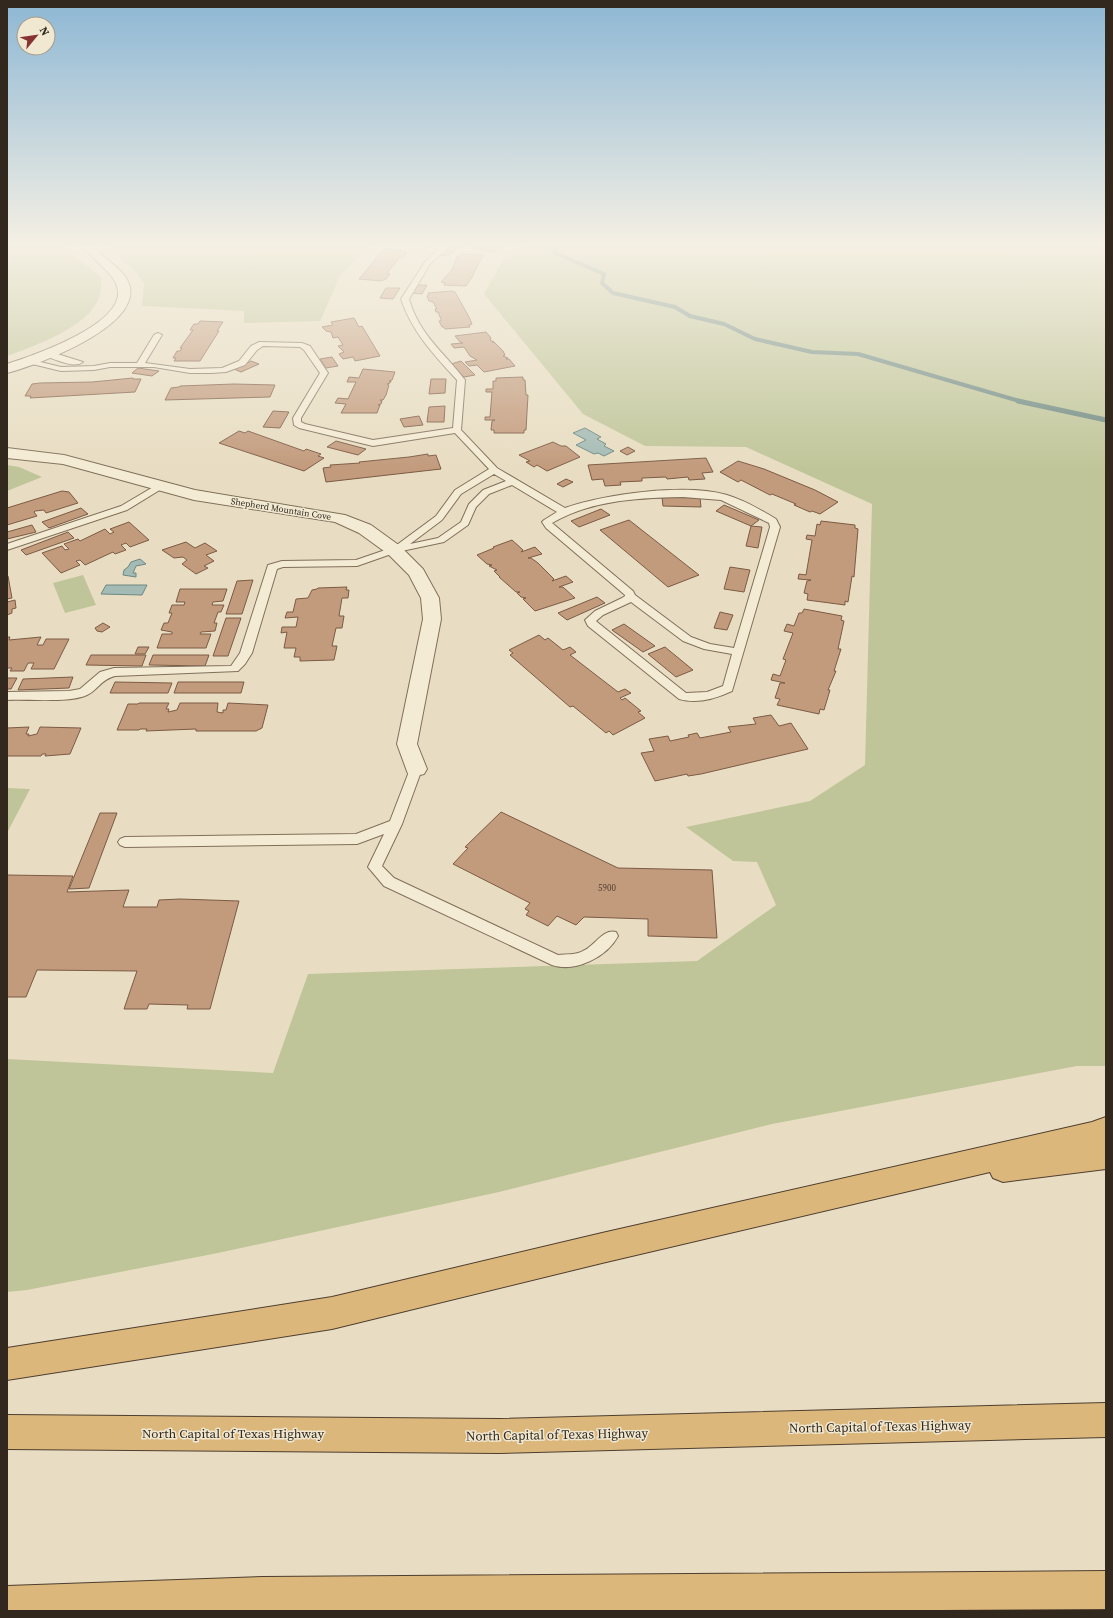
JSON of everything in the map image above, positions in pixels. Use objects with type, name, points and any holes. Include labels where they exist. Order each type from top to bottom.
[{"type":"highway","points":[[7,1364],[332,1313],[894,1180],[1094,1135],[1106,1130]]},
{"type":"highway","points":[[894,1180],[1106,1156]]},
{"type":"highway","name":"North Capital of Texas Highway","points":[[7,1432],[499,1436],[1106,1420]]},
{"type":"highway","points":[[7,1605],[263,1596],[1106,1590]]},
{"type":"street","points":[[7,369],[75,342],[106,323],[109,320]]},
{"type":"street","name":"Shepherd Mountain Cove","points":[[7,453],[64,460],[194,495],[339,518],[365,529],[394,550],[417,573],[430,598],[432,619],[407,744],[416,769]]},
{"type":"lane","points":[[411,320],[425,341],[461,380],[457,430],[494,470],[564,512]]},
{"type":"lane","points":[[140,365],[158,335]]},
{"type":"lane","points":[[31,360],[61,369],[94,368],[110,365],[154,365],[190,371],[223,370],[247,359],[250,352],[262,344],[302,345],[307,348],[324,373],[297,418],[298,423],[302,426],[373,443],[457,430]]},
{"type":"lane","points":[[48,354],[67,361],[97,362],[110,365]]},
{"type":"lane","points":[[394,550],[439,518],[458,492],[494,470]]},
{"type":"lane","points":[[7,696],[69,695],[84,692],[96,680],[104,675],[114,672],[234,669],[241,662],[246,653],[272,567],[282,564],[357,562],[394,550],[441,540],[465,523],[472,506],[486,492],[514,481]]},
{"type":"lane","points":[[7,548],[124,508],[160,486]]},
{"type":"lane","points":[[465,488],[483,495]]},
{"type":"lane","points":[[631,597],[626,602],[595,615],[590,620],[592,624],[683,696],[696,698],[713,695],[728,688],[739,652],[775,527],[773,521],[719,496],[695,494],[630,498],[589,503],[564,512],[547,522],[549,526],[616,582],[631,597],[687,639],[708,647],[739,652]]},
{"type":"lane","points":[[416,769],[395,824],[375,867],[389,882],[557,961],[577,960],[594,954],[611,936]]},
{"type":"lane","points":[[125,842],[358,839],[395,824]]},
{"type":"green space","points":[[7,320],[82,320],[74,326],[46,341],[7,356]]},
{"type":"green space","points":[[244,320],[321,320],[320,321],[244,323]]},
{"type":"green space","points":[[505,320],[1106,320],[1106,1066],[1077,1066],[772,1124],[499,1192],[218,1253],[27,1290],[7,1292],[7,1059],[273,1073],[308,974],[697,961],[776,905],[757,862],[733,861],[686,827],[810,801],[865,765],[872,504],[746,447],[645,446],[583,414]]},
{"type":"green space","points":[[7,465],[19,467],[42,477],[7,491]]},
{"type":"green space","points":[[83,575],[96,605],[65,613],[53,583]]},
{"type":"green space","points":[[7,788],[30,789],[7,833]]},
{"type":"water","points":[[585,428],[601,437],[597,439],[606,444],[604,446],[614,451],[604,456],[598,453],[594,454],[576,445],[586,440],[573,433]]},
{"type":"water","points":[[140,559],[146,564],[136,566],[133,573],[136,573],[136,577],[123,575],[124,570],[131,562]]},
{"type":"water","points":[[106,585],[147,585],[142,595],[101,594]]},
{"type":"building","points":[[355,320],[359,327],[362,326],[380,356],[355,361],[353,357],[343,359],[339,354],[344,352],[338,346],[343,345],[338,337],[333,338],[331,332],[326,331],[322,327],[333,325],[331,322]]},
{"type":"building","points":[[441,320],[470,320],[472,324],[469,325],[470,327],[445,329],[439,321]]},
{"type":"building","points":[[200,321],[223,322],[200,361],[174,361],[176,358],[173,358],[177,351],[180,351],[182,348],[180,348],[193,330],[190,330],[194,324],[198,324]]},
{"type":"building","points":[[486,332],[491,338],[490,340],[503,351],[505,355],[503,356],[508,358],[506,359],[509,359],[515,366],[484,372],[477,365],[469,366],[465,362],[477,360],[470,356],[464,347],[454,348],[451,344],[463,343],[460,342],[455,336]]},
{"type":"building","points":[[332,357],[338,366],[326,368],[320,359]]},
{"type":"building","points":[[251,361],[259,364],[241,372],[234,369]]},
{"type":"building","points":[[461,361],[475,375],[464,377],[451,364]]},
{"type":"building","points":[[138,368],[159,371],[152,376],[132,373]]},
{"type":"building","points":[[363,369],[395,372],[392,380],[389,381],[391,381],[390,383],[387,384],[389,385],[386,395],[383,400],[380,400],[382,401],[381,404],[378,405],[380,405],[377,413],[341,413],[346,404],[335,403],[338,398],[348,399],[356,382],[347,382],[349,377],[359,378]]},
{"type":"building","points":[[523,377],[523,380],[525,380],[526,395],[528,395],[526,430],[524,430],[524,433],[494,433],[494,430],[491,430],[492,421],[495,420],[485,420],[485,417],[490,417],[492,392],[486,392],[486,389],[493,389],[493,381],[496,381],[496,378]]},
{"type":"building","points":[[133,378],[141,379],[135,392],[30,398],[31,396],[25,396],[32,384],[92,382]]},
{"type":"building","points":[[431,379],[446,379],[445,393],[429,394]]},
{"type":"building","points":[[234,384],[275,385],[270,397],[165,400],[171,388],[180,386]]},
{"type":"building","points":[[445,406],[444,422],[427,422],[429,407]]},
{"type":"building","points":[[273,411],[289,412],[280,428],[263,427]]},
{"type":"building","points":[[419,416],[423,425],[404,427],[400,419]]},
{"type":"building","points":[[239,431],[245,433],[248,431],[304,451],[306,449],[321,454],[318,456],[324,458],[304,471],[219,443]]},
{"type":"building","points":[[336,441],[366,449],[358,455],[327,447]]},
{"type":"building","points":[[553,442],[561,446],[566,446],[580,457],[547,471],[537,465],[534,467],[526,462],[530,461],[519,455]]},
{"type":"building","points":[[628,447],[635,451],[627,455],[620,451]]},
{"type":"building","points":[[428,454],[428,456],[436,455],[441,469],[326,482],[323,468],[331,467],[330,465],[360,463],[359,462]]},
{"type":"building","points":[[706,458],[713,472],[702,473],[705,479],[689,480],[688,477],[667,479],[666,477],[642,478],[642,481],[620,482],[621,485],[605,486],[603,479],[592,480],[588,465]]},
{"type":"building","points":[[738,461],[764,469],[815,490],[838,502],[820,514],[812,511],[810,512],[794,505],[796,504],[772,494],[770,495],[741,480],[738,482],[720,472]]},
{"type":"building","points":[[566,479],[573,482],[563,487],[557,484]]},
{"type":"building","points":[[62,491],[69,492],[78,503],[46,513],[44,510],[35,511],[34,512],[37,516],[7,525],[7,508]]},
{"type":"building","points":[[662,497],[700,498],[701,507],[663,506]]},
{"type":"building","points":[[724,505],[759,520],[751,526],[716,511]]},
{"type":"building","points":[[81,508],[88,514],[49,528],[42,522]]},
{"type":"building","points":[[601,509],[610,515],[579,527],[571,521]]},
{"type":"building","points":[[629,520],[699,575],[668,587],[600,530]]},
{"type":"building","points":[[821,521],[855,525],[855,528],[858,529],[854,577],[852,576],[848,602],[845,601],[845,605],[807,600],[808,594],[804,593],[807,581],[811,580],[798,579],[799,574],[806,575],[812,540],[806,539],[807,535],[815,536],[817,524],[820,525]]},
{"type":"building","points":[[129,522],[149,540],[130,547],[126,543],[121,545],[126,550],[115,554],[113,552],[85,565],[80,560],[76,561],[80,565],[61,573],[42,553],[62,546],[65,550],[69,549],[64,544],[78,539],[80,541],[105,529],[110,534],[114,532],[110,529]]},
{"type":"building","points":[[32,525],[36,532],[7,539],[7,532]]},
{"type":"building","points":[[751,526],[762,527],[758,548],[746,546]]},
{"type":"building","points":[[68,532],[74,538],[26,555],[21,550]]},
{"type":"building","points":[[512,540],[523,550],[521,552],[535,547],[542,554],[528,558],[531,558],[538,563],[554,579],[552,581],[566,576],[573,582],[559,587],[563,587],[575,598],[535,611],[523,599],[526,598],[521,597],[517,593],[520,592],[516,592],[494,571],[497,570],[489,566],[492,565],[487,564],[477,555]]},
{"type":"building","points":[[186,542],[195,548],[205,543],[217,551],[206,555],[214,561],[204,566],[208,568],[196,574],[182,564],[187,560],[183,557],[174,558],[162,550]]},
{"type":"building","points":[[730,567],[750,570],[744,592],[724,589]]},
{"type":"building","points":[[8,576],[12,598],[7,599],[7,577]]},
{"type":"building","points":[[253,580],[242,614],[226,614],[237,581]]},
{"type":"building","points":[[347,587],[346,590],[349,590],[348,598],[342,598],[339,616],[344,616],[342,628],[336,628],[332,646],[337,646],[334,660],[300,661],[300,657],[294,657],[296,648],[284,648],[287,632],[281,633],[282,627],[296,627],[298,617],[285,618],[287,612],[293,612],[296,599],[308,598],[312,590],[318,588]]},
{"type":"building","points":[[180,589],[227,589],[223,601],[213,602],[212,605],[224,605],[221,612],[218,612],[214,623],[217,623],[215,631],[201,632],[200,634],[211,634],[206,648],[157,648],[162,634],[172,634],[172,632],[161,630],[164,623],[168,623],[172,613],[169,613],[172,605],[184,605],[185,602],[176,602]]},
{"type":"building","points":[[597,597],[605,603],[567,620],[558,613]]},
{"type":"building","points":[[15,600],[16,608],[12,609],[12,613],[7,615],[7,602]]},
{"type":"building","points":[[804,609],[842,616],[841,620],[844,621],[838,649],[841,649],[834,671],[836,671],[828,690],[830,690],[824,710],[820,709],[819,714],[777,705],[780,699],[775,698],[780,683],[785,683],[771,680],[773,674],[780,676],[786,660],[783,659],[793,633],[784,631],[787,624],[794,626],[799,613],[802,613]]},
{"type":"building","points":[[720,612],[733,615],[727,630],[714,628]]},
{"type":"building","points":[[226,618],[241,618],[228,656],[213,656]]},
{"type":"building","points":[[103,623],[110,627],[102,632],[97,631],[95,628]]},
{"type":"building","points":[[624,624],[655,646],[643,652],[612,630]]},
{"type":"building","points":[[539,635],[545,640],[548,638],[563,650],[570,647],[576,652],[570,655],[618,692],[625,689],[631,693],[620,698],[622,700],[625,698],[641,711],[638,712],[645,718],[613,735],[609,731],[606,733],[573,706],[570,707],[510,655],[513,653],[509,650]]},
{"type":"building","points":[[7,637],[10,637],[9,640],[41,637],[37,645],[43,645],[46,639],[69,639],[54,669],[31,669],[34,663],[28,663],[24,671],[10,671],[12,668],[7,668]]},
{"type":"building","points":[[138,647],[149,647],[145,654],[135,654]]},
{"type":"building","points":[[665,647],[693,670],[676,677],[648,654]]},
{"type":"building","points":[[91,655],[146,655],[142,666],[86,665]]},
{"type":"building","points":[[153,655],[209,655],[205,666],[149,665]]},
{"type":"building","points":[[73,677],[69,688],[18,690],[23,679]]},
{"type":"building","points":[[7,678],[17,678],[11,689],[7,689]]},
{"type":"building","points":[[115,682],[172,683],[168,693],[110,693]]},
{"type":"building","points":[[178,682],[244,682],[241,693],[174,693]]},
{"type":"building","points":[[169,703],[166,709],[169,709],[168,712],[177,710],[180,703],[218,703],[217,712],[223,713],[223,710],[226,710],[228,703],[268,705],[262,728],[256,731],[196,731],[196,729],[146,731],[147,729],[117,730],[128,704]]},
{"type":"building","points":[[771,715],[779,726],[791,723],[808,749],[701,774],[688,776],[687,774],[655,781],[641,753],[654,751],[649,739],[668,736],[670,741],[689,737],[688,735],[697,733],[700,738],[731,732],[728,727],[756,724],[753,718]]},
{"type":"building","points":[[29,727],[26,734],[29,734],[28,736],[37,734],[40,727],[81,728],[70,754],[45,756],[46,754],[42,754],[41,756],[7,756],[7,728]]},
{"type":"building","points":[[501,812],[618,868],[712,870],[717,938],[648,936],[648,919],[584,917],[576,925],[557,916],[548,926],[526,915],[529,911],[525,909],[530,903],[453,864],[468,848],[465,847]]},
{"type":"building","points":[[100,813],[117,813],[89,888],[69,889]]},
{"type":"building","points":[[7,875],[73,876],[67,892],[129,890],[123,907],[157,907],[159,900],[180,899],[239,901],[210,1009],[187,1009],[188,1005],[149,1004],[147,1009],[124,1009],[137,971],[37,970],[26,997],[7,997]]},
{"type":"waterway","points":[[705,320],[724,324],[755,339],[812,352],[858,354],[1023,402]]},
{"type":"waterway","points":[[1018,401],[1106,420]]}]
